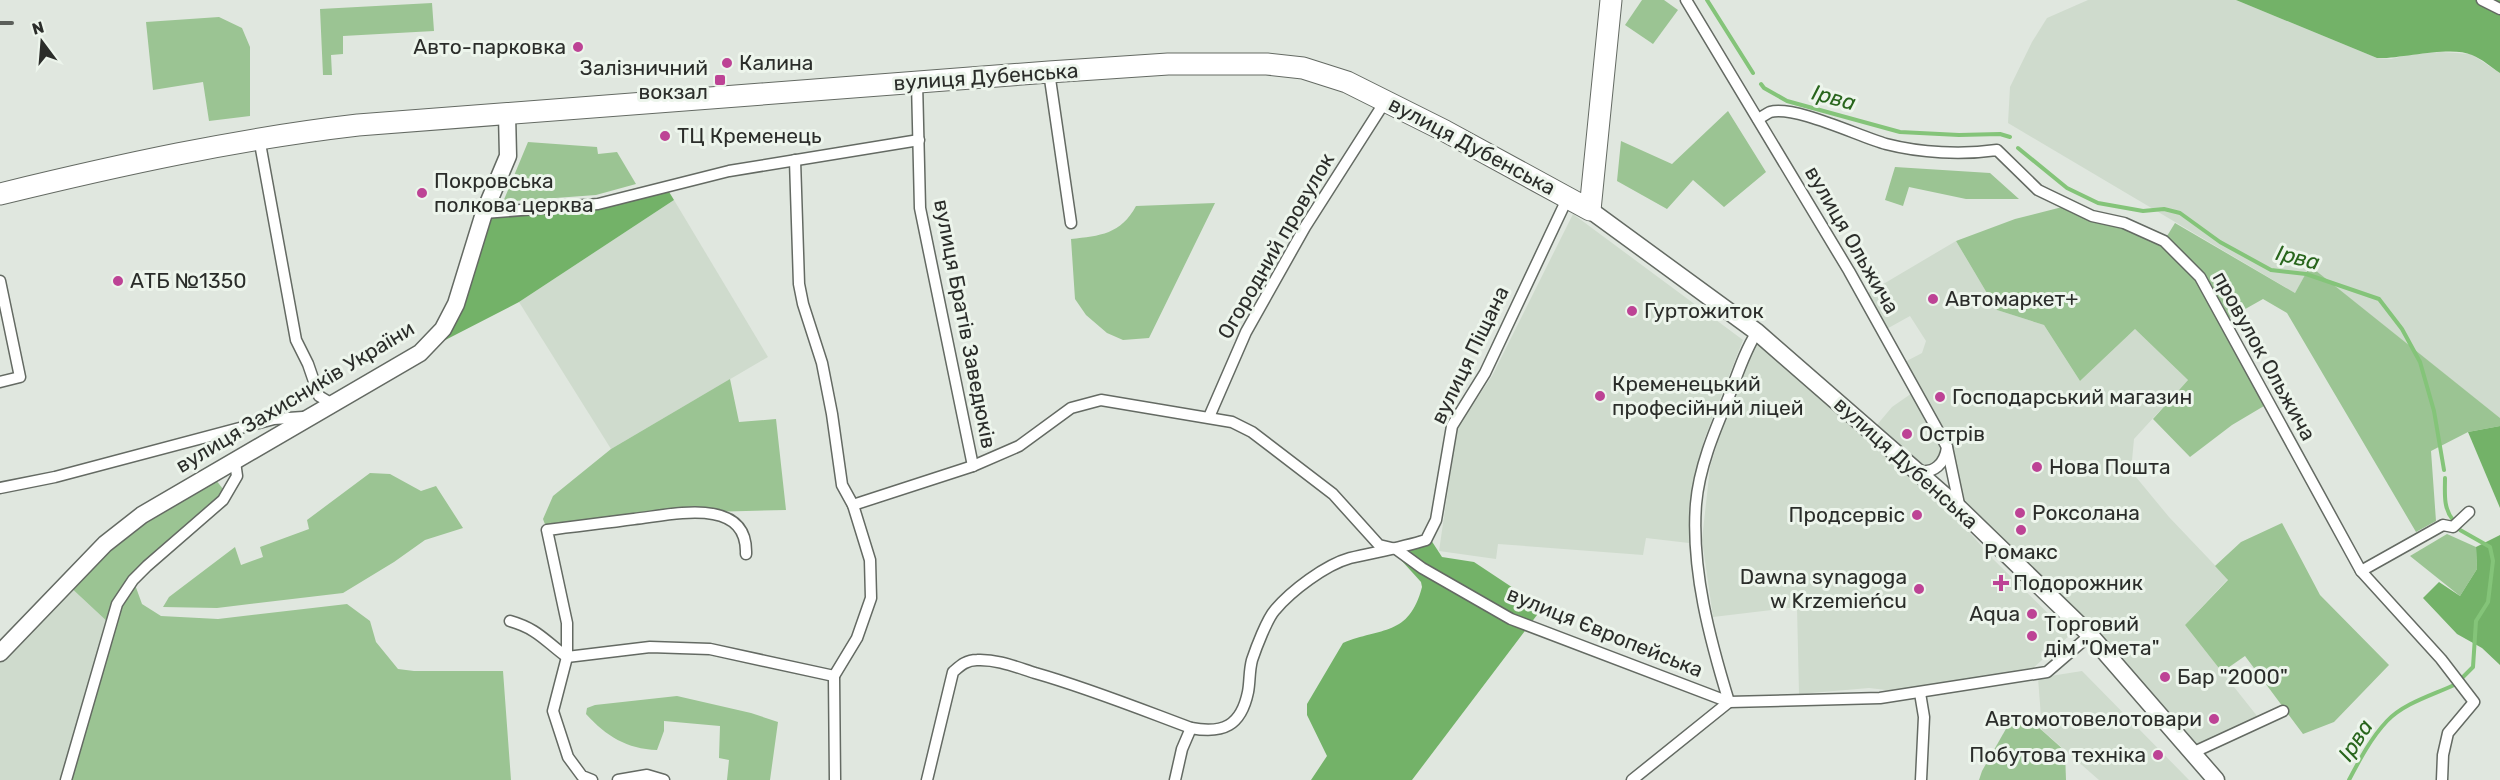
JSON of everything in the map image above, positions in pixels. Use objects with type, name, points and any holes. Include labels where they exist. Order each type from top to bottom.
[{"type":"highway","points":[[1590,210],[1611,0]]},
{"type":"highway","name":"вулиця Дубенська","points":[[0,194],[99,170],[260,138],[358,125],[1168,64],[1267,64],[1303,68],[1347,82],[1386,100],[1590,210]]},
{"type":"main road","name":"вулиця Захисників України","points":[[0,653],[105,544],[142,515],[420,353],[443,329],[456,304],[484,213],[508,156],[507,114]]},
{"type":"main road","name":"вулиця Дубенська","points":[[1590,210],[1757,332],[1960,509],[2090,635],[2216,780]]},
{"type":"street","name":"вулиця Ольжича","points":[[1686,0],[1849,271],[1947,447],[1960,509]]},
{"type":"street","points":[[2482,0],[2500,9]]},
{"type":"street","points":[[1049,72],[1071,223]]},
{"type":"street","name":"вулиця Братів Заведюків","points":[[917,82],[920,208],[973,466]]},
{"type":"street","name":"Огородний провулок","points":[[1209,417],[1246,332],[1300,237],[1386,100]]},
{"type":"street","name":"провулок Ольжича","points":[[1758,119],[1772,112],[1804,115],[1885,143],[1909,148],[1976,153],[1997,150],[2038,190],[2092,216],[2124,223],[2164,241],[2200,277],[2361,571],[2441,659],[2474,702],[2448,733],[2443,755],[2442,780]]},
{"type":"street","points":[[260,138],[296,340],[308,364],[319,396],[334,405]]},
{"type":"street","points":[[484,213],[598,204],[729,171],[919,140]]},
{"type":"street","points":[[795,160],[799,284],[822,363],[842,485],[853,505],[870,560],[871,598],[857,638],[834,676],[835,780]]},
{"type":"street","name":"вулиця Піщана","points":[[927,780],[953,672],[963,663],[975,660],[996,661],[1103,695],[1191,728],[1208,731],[1221,730],[1234,723],[1248,694],[1251,662],[1273,612],[1307,581],[1347,559],[1426,540],[1436,520],[1452,426],[1485,373],[1568,198]]},
{"type":"street","points":[[0,281],[20,377],[0,382]]},
{"type":"street","points":[[1632,780],[1729,702],[1718,667],[1698,570],[1695,539],[1696,502],[1704,463],[1721,415],[1757,332]]},
{"type":"street","name":"вулиця Європейська","points":[[853,505],[973,466],[1019,446],[1071,408],[1101,400],[1232,422],[1252,432],[1333,494],[1379,545],[1396,549],[1422,568],[1511,619],[1729,702],[1880,698],[2047,672],[2090,635]]},
{"type":"street","points":[[0,488],[55,477],[274,419],[303,417],[307,420]]},
{"type":"street","points":[[1913,469],[1922,472],[1937,468],[1946,457],[1947,447]]},
{"type":"street","points":[[66,780],[117,604],[133,580],[147,566],[224,500],[237,476],[235,462]]},
{"type":"street","points":[[592,780],[582,776],[568,757],[554,711],[567,657],[567,623],[547,530],[684,512],[710,512],[729,519],[742,530],[746,541],[746,554]]},
{"type":"street","points":[[2361,571],[2443,525],[2453,526],[2469,512]]},
{"type":"street","points":[[510,621],[526,626],[544,636],[567,657],[650,647],[710,649],[834,676]]},
{"type":"street","points":[[1920,693],[1924,717],[1921,780]]},
{"type":"street","points":[[2192,753],[2283,711]]},
{"type":"street","points":[[1175,780],[1182,749],[1191,728]]},
{"type":"street","points":[[618,780],[647,776],[664,780]]},
{"type":"shaded area","points":[[2088,0],[2236,0],[2377,58],[2391,59],[2412,54],[2441,52],[2471,54],[2500,73],[2500,418],[2310,267],[2295,293],[2008,123],[2010,87],[2032,42],[2047,18]]},
{"type":"shaded area","points":[[674,200],[768,357],[611,449],[519,302]]},
{"type":"shaded area","name":"Кременецький професійний ліцей","points":[[1573,214],[1743,340],[1704,440],[1689,505],[1689,543],[1646,538],[1643,555],[1498,544],[1496,559],[1439,551],[1457,428],[1492,376]]},
{"type":"shaded area","points":[[1956,241],[1997,310],[2044,325],[2080,381],[2135,329],[2188,380],[2134,439],[2131,471],[2169,517],[2228,579],[2185,625],[2261,721],[2192,753],[1960,509],[1951,463],[1942,462],[1914,470],[1993,559],[2070,635],[2031,670],[1895,691],[1869,688],[1799,694],[1797,607],[1713,617],[1702,540],[1710,467],[1717,444],[1712,440],[1757,332],[1871,432],[1892,407],[1915,391],[1901,364],[1922,353],[1926,341],[1910,316],[1883,331],[1863,296]]},
{"type":"shaded area","points":[[67,584],[111,625],[69,780],[0,780],[0,653]]},
{"type":"shaded area","points":[[2082,671],[2189,780],[2099,780],[2042,730],[2038,678]]},
{"type":"green space","points":[[1642,0],[1664,0],[1678,10],[1653,44],[1625,25]]},
{"type":"green space","points":[[2236,0],[2500,0],[2500,73],[2472,55],[2463,52],[2377,58]]},
{"type":"green space","points":[[432,3],[434,31],[343,36],[343,54],[331,55],[332,75],[323,75],[320,9]]},
{"type":"green space","points":[[219,17],[242,28],[250,47],[250,116],[209,121],[203,82],[153,90],[146,22]]},
{"type":"green space","points":[[1728,111],[1766,172],[1724,207],[1693,180],[1667,209],[1617,181],[1621,141],[1672,164]]},
{"type":"green space","points":[[528,142],[597,147],[598,154],[617,152],[636,184],[596,195],[503,202]]},
{"type":"green space","points":[[1895,167],[1990,173],[2019,199],[1966,199],[1909,187],[1903,206],[1885,200]]},
{"type":"green space","points":[[666,187],[674,200],[519,302],[420,353],[443,329],[484,213],[598,204]]},
{"type":"green space","points":[[1215,203],[1149,338],[1123,340],[1107,333],[1086,315],[1075,299],[1071,239],[1109,232],[1124,223],[1136,206]]},
{"type":"green space","points":[[2070,205],[2164,241],[2175,223],[2295,293],[2310,266],[2500,418],[2500,426],[2468,432],[2431,451],[2436,521],[2416,532],[2287,313],[2263,299],[2224,321],[2269,403],[2232,425],[2190,457],[2153,419],[2188,380],[2135,329],[2080,381],[2044,325],[1997,310],[1956,241],[2015,219]]},
{"type":"green space","points":[[730,379],[739,422],[776,419],[786,510],[709,512],[547,530],[543,519],[553,496],[611,449]]},
{"type":"green space","points":[[2500,426],[2500,508],[2468,432]]},
{"type":"green space","points":[[370,473],[390,474],[421,491],[436,486],[463,528],[425,540],[343,593],[217,608],[163,607],[169,597],[235,547],[241,565],[263,557],[260,547],[309,529],[307,520]]},
{"type":"green space","points":[[212,475],[223,489],[223,500],[134,582],[142,604],[161,616],[218,619],[347,604],[370,621],[376,642],[398,669],[503,671],[511,780],[66,780],[111,625],[67,584],[105,544]]},
{"type":"green space","points":[[2282,523],[2320,595],[2389,665],[2334,722],[2303,734],[2245,656],[2222,672],[2185,625],[2228,580],[2215,566],[2241,542]]},
{"type":"green space","points":[[2447,534],[2476,547],[2477,569],[2460,596],[2410,556]]},
{"type":"green space","points":[[2500,535],[2500,665],[2482,648],[2457,634],[2423,598],[2439,582],[2460,596],[2477,569],[2476,547]]},
{"type":"green space","points":[[1431,540],[1442,557],[1474,562],[1536,603],[1540,611],[1412,780],[1311,780],[1327,756],[1307,715],[1307,704],[1343,643],[1392,628],[1410,615],[1422,587],[1421,582],[1392,550]]},
{"type":"green space","points":[[677,696],[751,713],[778,722],[770,780],[727,780],[729,760],[719,758],[720,726],[664,721],[664,731],[657,750],[636,747],[618,740],[601,729],[586,714],[587,708],[595,705]]},
{"type":"green space","points":[[2026,716],[2065,751],[2066,780],[1979,780],[2011,720]]},
{"type":"waterway","name":"Ірва","points":[[1707,0],[1753,73]]},
{"type":"waterway","name":"Ірва","points":[[1761,84],[1787,101],[1900,132],[1959,135],[2000,134],[2010,137]]},
{"type":"waterway","name":"Ірва","points":[[2018,148],[2067,188],[2098,203],[2143,211],[2164,209],[2180,213],[2220,242],[2271,270],[2306,274],[2379,299],[2402,329],[2420,362],[2434,411],[2444,470]]},
{"type":"waterway","name":"Ірва","points":[[2445,478],[2446,505],[2453,520]]},
{"type":"waterway","name":"Ірва","points":[[2460,530],[2490,547],[2493,561],[2488,602],[2476,621],[2473,667],[2463,677]]},
{"type":"waterway","name":"Ірва","points":[[2349,780],[2371,742],[2387,721],[2410,704],[2454,685]]},
{"type":"railway","points":[[0,23],[12,23]]},
{"type":"place","name":"Авто-парковка","points":[[578,47]]},
{"type":"place","name":"Калина","points":[[727,63]]},
{"type":"place","name":"Залізничний вокзал","points":[[720,80]]},
{"type":"place","name":"ТЦ Кременець","points":[[665,136]]},
{"type":"place","name":"Покровська полкова церква","points":[[422,193]]},
{"type":"place","name":"АТБ №1350","points":[[118,281]]},
{"type":"place","name":"Автомаркет+","points":[[1933,299]]},
{"type":"place","name":"Гуртожиток","points":[[1632,311]]},
{"type":"place","name":"Кременецький професійний ліцей","points":[[1600,396]]},
{"type":"place","name":"Господарський магазин","points":[[1940,397]]},
{"type":"place","name":"Острів","points":[[1907,434]]},
{"type":"place","name":"Нова Пошта","points":[[2037,467]]},
{"type":"place","name":"Роксолана","points":[[2020,513]]},
{"type":"place","name":"Продсервіс","points":[[1917,515]]},
{"type":"place","name":"Ромакс","points":[[2021,530]]},
{"type":"place","name":"Подорожник","points":[[2001,583]]},
{"type":"place","name":"Dawna synagoga w Krzemieńcu","points":[[1919,589]]},
{"type":"place","name":"Aqua","points":[[2032,614]]},
{"type":"place","name":"Торговий дім \"Омета\"","points":[[2032,636]]},
{"type":"place","name":"Бар \"2000\"","points":[[2165,677]]},
{"type":"place","name":"Автомотовелотовари","points":[[2214,719]]},
{"type":"place","name":"Побутова техніка","points":[[2158,755]]}]
